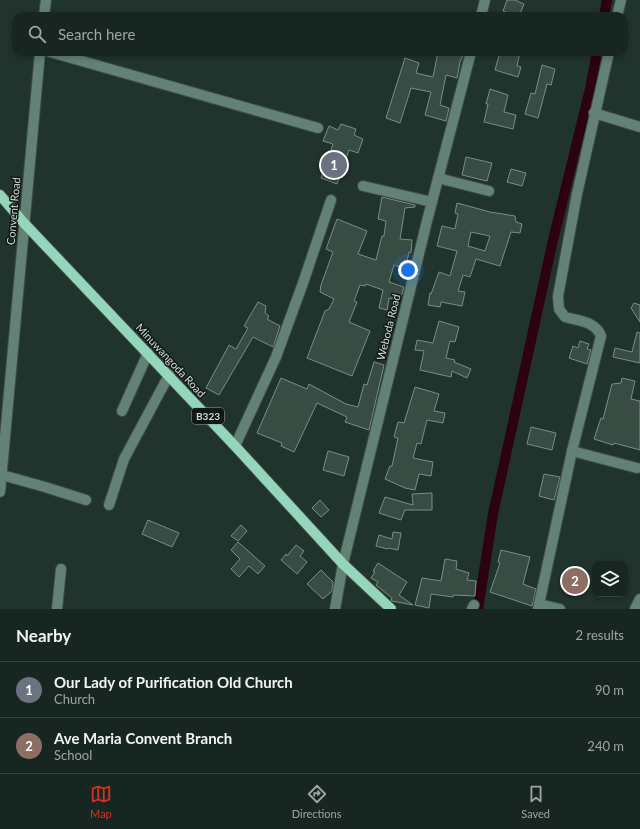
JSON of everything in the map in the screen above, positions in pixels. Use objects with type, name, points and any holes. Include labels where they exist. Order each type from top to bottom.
[{"type":"main road","name":"Minuwangoda Road","points":[[0,195],[24,223],[169,375],[343,564],[391,609]]},
{"type":"street","points":[[44,12],[46,0]]},
{"type":"street","points":[[481,12],[485,0]]},
{"type":"street","points":[[618,12],[621,0]]},
{"type":"street","name":"Convent Road","points":[[0,492],[5,388],[24,223],[40,56]]},
{"type":"street","points":[[64,56],[318,128]]},
{"type":"street","name":"Weboda Road","points":[[334,609],[343,564],[432,202],[470,56]]},
{"type":"street","points":[[560,609],[539,607],[572,451],[601,336],[598,329],[590,324],[565,317],[559,309],[558,296],[577,194],[608,56]]},
{"type":"street","points":[[594,114],[640,127]]},
{"type":"street","points":[[438,178],[489,191]]},
{"type":"street","points":[[363,186],[432,202]]},
{"type":"street","points":[[235,446],[276,357],[331,200]]},
{"type":"street","points":[[122,411],[148,353]]},
{"type":"street","points":[[109,505],[124,459],[169,375]]},
{"type":"street","points":[[572,451],[637,468]]},
{"type":"street","points":[[1,472],[86,500]]},
{"type":"street","points":[[58,609],[61,569]]},
{"type":"street","points":[[635,609],[640,599]]},
{"type":"building","points":[[507,0],[515,0],[524,4],[521,12],[503,11]]},
{"type":"building","points":[[437,56],[463,56],[457,78],[446,75],[440,105],[449,108],[446,121],[425,115],[431,92],[411,88],[400,123],[386,118],[405,58],[419,63],[416,73],[433,77]]},
{"type":"building","points":[[499,56],[519,56],[517,66],[521,67],[518,77],[495,70]]},
{"type":"building","points":[[542,65],[555,69],[551,85],[547,84],[538,118],[525,114],[531,93],[535,94]]},
{"type":"building","points":[[490,89],[508,95],[504,112],[516,115],[513,129],[484,122],[488,104],[486,104]]},
{"type":"building","points":[[341,124],[356,129],[354,135],[363,139],[358,153],[349,150],[337,184],[321,178],[333,144],[323,141],[329,126],[338,130]]},
{"type":"building","points":[[466,157],[492,163],[487,181],[462,175]]},
{"type":"building","points":[[511,169],[526,173],[522,186],[507,182]]},
{"type":"building","points":[[382,197],[415,205],[415,207],[405,208],[400,239],[412,240],[411,253],[409,252],[405,269],[394,265],[389,282],[404,287],[400,300],[389,298],[387,310],[379,308],[383,290],[366,284],[365,286],[360,285],[354,301],[357,302],[349,322],[370,331],[352,376],[307,358],[325,311],[329,309],[334,299],[320,292],[321,285],[333,252],[326,249],[337,219],[367,231],[358,254],[376,260],[382,236],[384,236],[386,221],[378,219]]},
{"type":"building","points":[[457,203],[490,212],[515,216],[516,222],[522,224],[520,233],[511,232],[500,266],[476,259],[470,277],[463,275],[458,291],[465,292],[462,306],[441,302],[440,307],[428,305],[430,293],[431,294],[439,272],[450,276],[457,251],[437,246],[442,226],[455,229],[458,214],[455,213]],"holes":[[[471,232],[490,236],[485,251],[468,246]]]},
{"type":"building","points":[[258,302],[266,306],[265,313],[269,316],[267,319],[280,326],[273,347],[253,337],[219,395],[206,388],[229,345],[236,349],[248,328],[244,326]]},
{"type":"building","points":[[634,303],[640,305],[640,322],[631,308]]},
{"type":"building","points":[[439,321],[459,327],[455,342],[450,341],[446,358],[455,360],[454,362],[471,369],[467,378],[452,371],[451,377],[420,370],[424,351],[415,350],[417,340],[433,343]]},
{"type":"building","points":[[637,332],[640,333],[640,363],[613,357],[615,348],[632,352]]},
{"type":"building","points":[[580,341],[589,344],[587,349],[591,350],[587,364],[569,358],[573,346],[578,348]]},
{"type":"building","points":[[374,362],[384,365],[369,430],[345,422],[347,417],[317,403],[294,452],[281,446],[282,443],[257,433],[281,378],[307,389],[309,384],[346,404],[358,407],[364,384],[367,385]]},
{"type":"building","points":[[622,378],[635,381],[631,399],[640,401],[640,450],[614,443],[613,445],[594,439],[601,418],[603,419],[612,384],[621,383]]},
{"type":"building","points":[[415,387],[439,394],[434,411],[445,413],[443,423],[427,420],[421,444],[417,443],[413,458],[433,462],[431,476],[419,474],[415,490],[405,488],[385,479],[390,466],[392,466],[398,438],[394,437],[398,422],[404,423]]},
{"type":"building","points":[[531,427],[556,433],[552,450],[527,444]]},
{"type":"building","points":[[328,451],[349,457],[344,476],[323,470]]},
{"type":"building","points":[[544,474],[560,477],[554,500],[539,496]]},
{"type":"building","points":[[432,493],[432,510],[405,510],[401,520],[379,513],[385,497],[413,505],[412,494]]},
{"type":"building","points":[[320,500],[329,510],[321,517],[312,508]]},
{"type":"building","points":[[148,520],[179,533],[172,547],[142,534]]},
{"type":"building","points":[[241,525],[247,531],[238,541],[231,536]]},
{"type":"building","points":[[393,532],[401,533],[398,550],[376,546],[379,535],[392,539]]},
{"type":"building","points":[[238,542],[265,566],[258,574],[249,566],[239,577],[231,569],[240,559],[231,550]]},
{"type":"building","points":[[296,545],[304,551],[300,556],[307,562],[297,574],[281,560],[286,554],[287,556]]},
{"type":"building","points":[[501,550],[530,557],[523,584],[536,589],[532,606],[490,592],[500,563],[498,562]]},
{"type":"building","points":[[445,559],[457,561],[456,569],[469,573],[467,580],[476,581],[475,596],[453,595],[453,597],[431,594],[429,608],[415,605],[422,578],[441,581]]},
{"type":"building","points":[[378,563],[407,582],[399,595],[413,605],[392,601],[392,598],[376,585],[378,582],[371,578]]},
{"type":"building","points":[[321,570],[333,582],[332,591],[323,599],[307,584]]},
{"type":"waterway","points":[[605,12],[607,0]]},
{"type":"waterway","points":[[478,609],[493,514],[553,240],[590,89],[596,56]]},
{"type":"place","name":"Our Lady of Purification Old Church","points":[[334,165]]},
{"type":"place","name":"Ave Maria Convent Branch","points":[[575,581]]}]
